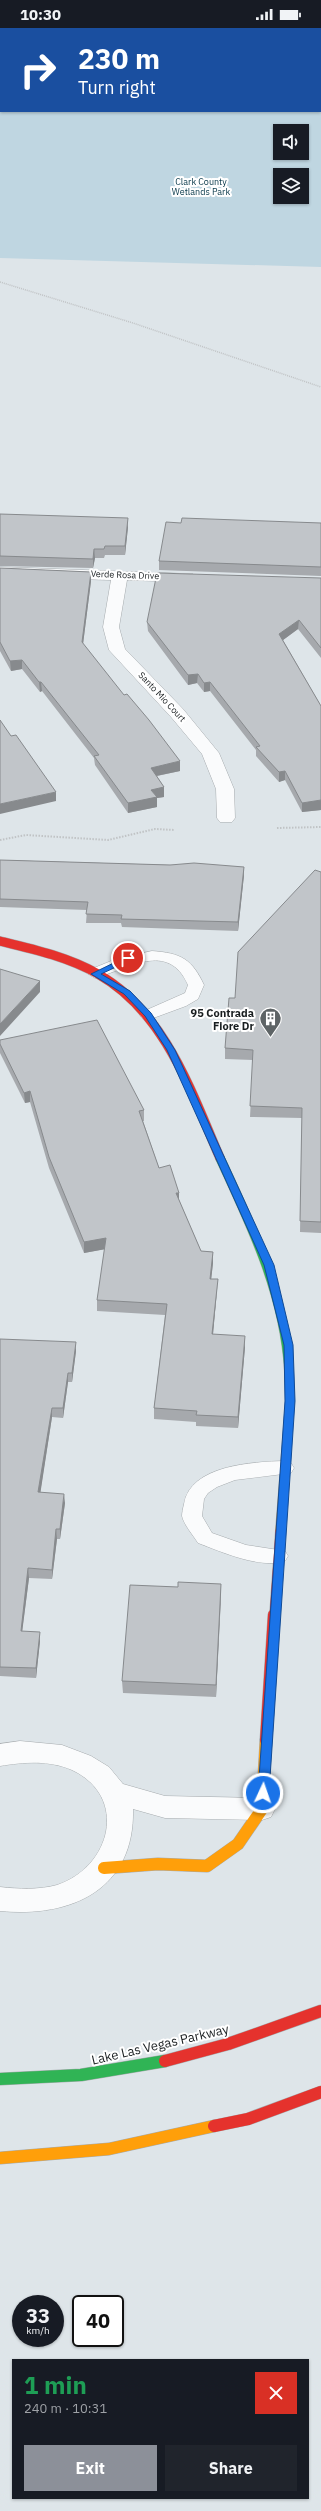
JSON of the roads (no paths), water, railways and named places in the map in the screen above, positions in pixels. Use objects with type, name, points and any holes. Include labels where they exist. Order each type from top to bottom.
[{"type":"street","name":"Verde Rosa Drive","points":[[0,572],[206,577]]},
{"type":"street","name":"Santo Mio Court","points":[[120,575],[111,627],[117,650],[177,713],[210,753],[225,789],[226,818]]},
{"type":"street","points":[[0,941],[38,950],[74,963],[127,993],[148,1014],[171,1050],[269,1265],[289,1345],[290,1401],[284,1468],[262,1808],[238,1844],[207,1866],[158,1864],[104,1868]]},
{"type":"street","points":[[0,1755],[15,1751],[39,1750],[62,1754],[82,1762],[100,1776],[112,1792],[120,1810],[120,1830],[115,1850],[104,1868],[87,1883],[66,1895],[42,1901],[17,1902],[0,1899]]},
{"type":"street","points":[[112,1792],[165,1807],[262,1808]]},
{"type":"street","name":"Lake Las Vegas Parkway","points":[[0,2079],[30,2080],[96,2073],[215,2048],[321,2011]]},
{"type":"street","points":[[0,2158],[109,2149],[248,2119],[321,2092]]},
{"type":"lane","points":[[95,974],[117,962],[146,956],[175,961],[188,968],[196,985],[192,996],[180,1003],[148,1014]]},
{"type":"lane","points":[[278,1556],[245,1552],[212,1541],[206,1538],[198,1529],[192,1516],[195,1496],[208,1483],[229,1475],[253,1469],[284,1468]]},
{"type":"place","name":"95 Contrada Fiore Dr","points":[[270,1038]]},
{"type":"park label","name":"Clark County Wetlands Park","points":[[201,188]]}]
